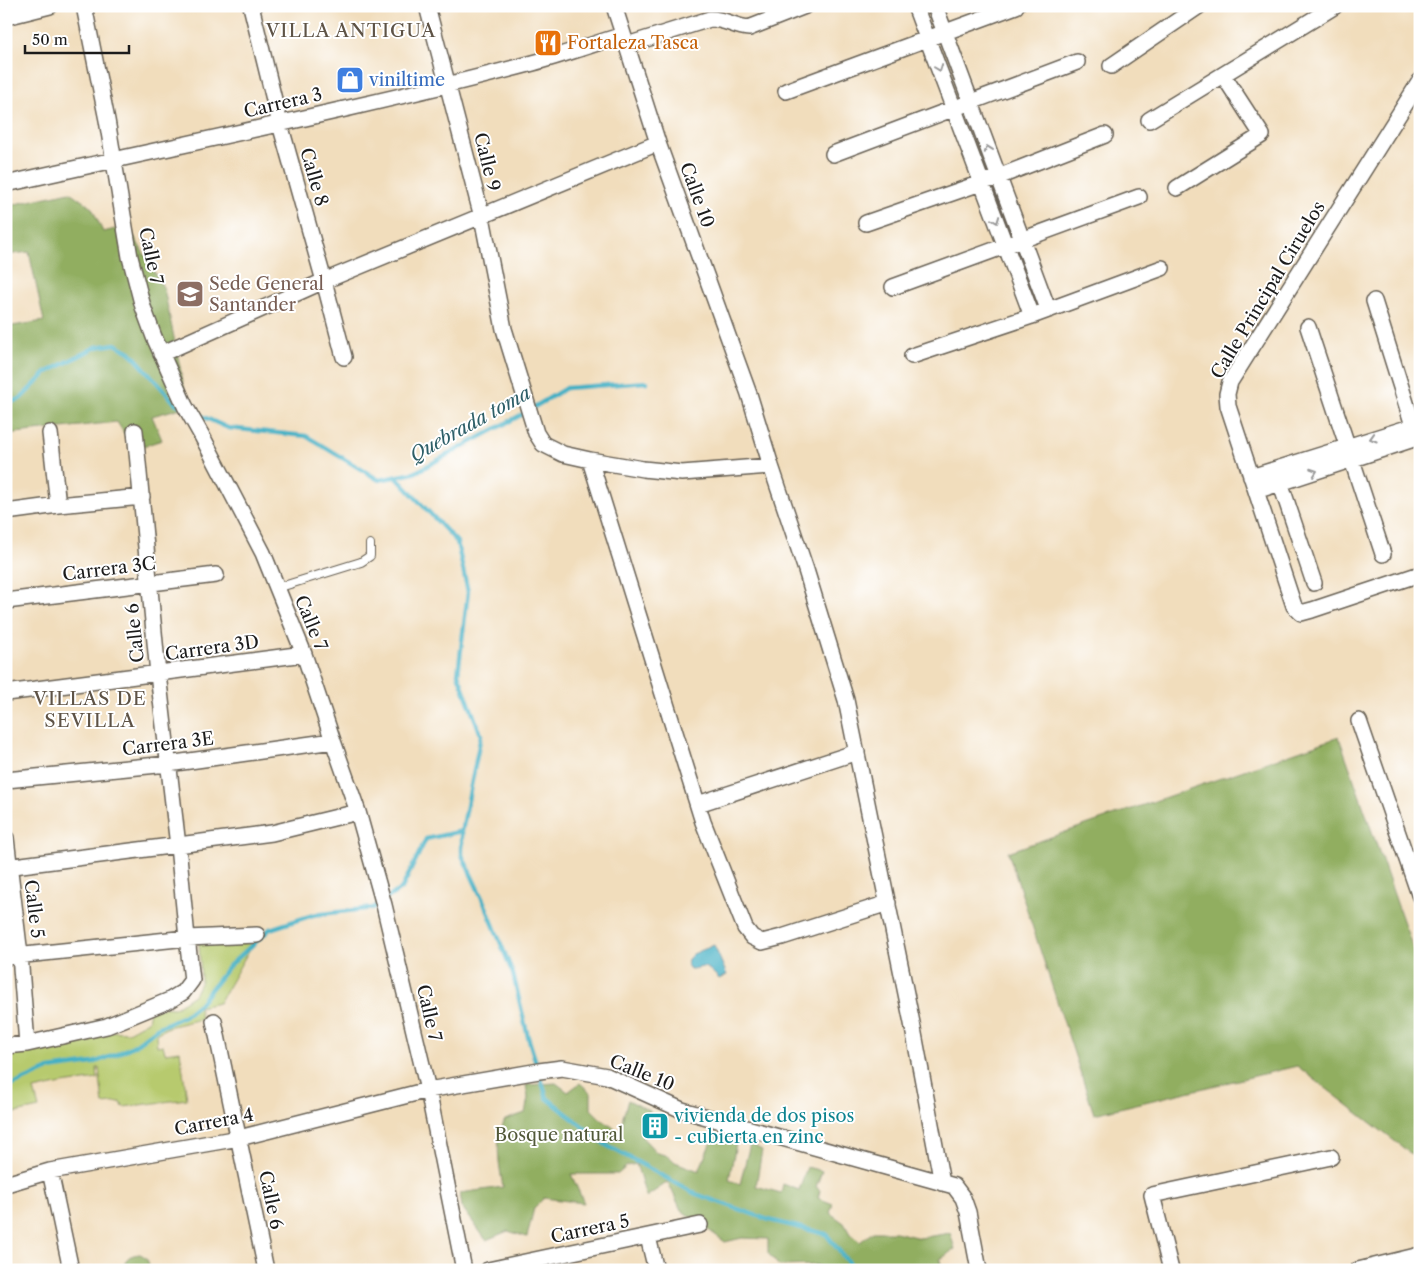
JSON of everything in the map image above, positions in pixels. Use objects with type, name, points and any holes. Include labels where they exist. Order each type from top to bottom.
[{"type":"street","points":[[6,18],[50,6]]},
{"type":"street","name":"Calle 7","points":[[84,6],[114,160],[130,257],[143,307],[161,354],[185,406],[263,553],[304,654],[358,812],[384,905],[428,1090],[464,1270]]},
{"type":"street","name":"Calle 8","points":[[251,6],[280,124],[344,358]]},
{"type":"street","name":"Calle 9","points":[[427,6],[482,217],[504,329],[536,433],[543,444],[563,454],[590,460]]},
{"type":"street","name":"Calle 10","points":[[614,6],[658,143],[749,394],[843,691],[888,903],[942,1183]]},
{"type":"street","name":"Carrera 3","points":[[6,184],[280,124],[710,19],[719,19],[749,28],[805,6]]},
{"type":"street","points":[[916,6],[1032,316]]},
{"type":"street","points":[[935,6],[1048,309]]},
{"type":"street","points":[[786,91],[1016,6]]},
{"type":"street","points":[[1110,66],[1199,6]]},
{"type":"street","points":[[1149,120],[1328,8]]},
{"type":"street","points":[[834,154],[1077,62]]},
{"type":"street","points":[[1177,188],[1262,135],[1223,75]]},
{"type":"street","name":"Calle Principal Ciruelos","points":[[1420,81],[1230,382],[1226,394],[1228,406],[1294,606],[1301,613],[1420,574]]},
{"type":"street","points":[[866,223],[982,183],[1105,135]]},
{"type":"street","points":[[161,354],[324,281],[658,143]]},
{"type":"street","points":[[893,287],[1139,197]]},
{"type":"street","points":[[912,356],[1032,316],[1162,268]]},
{"type":"street","points":[[1254,484],[1349,453],[1418,434],[1374,301]]},
{"type":"street","points":[[1308,327],[1382,554]]},
{"type":"street","name":"Calle 6","points":[[27,1044],[107,1026],[170,1000],[183,992],[192,980],[158,674],[135,431]]},
{"type":"street","points":[[50,433],[58,505]]},
{"type":"street","points":[[771,466],[682,473],[590,460],[703,822],[745,928],[752,937],[762,942],[888,903]]},
{"type":"street","points":[[1278,476],[1314,583]]},
{"type":"street","points":[[6,512],[142,497]]},
{"type":"street","name":"Carrera 3C","points":[[6,601],[216,575]]},
{"type":"street","name":"Carrera 3D","points":[[6,694],[304,654]]},
{"type":"street","points":[[1359,721],[1416,870],[1420,897]]},
{"type":"street","name":"Carrera 3E","points":[[6,780],[168,764],[333,742]]},
{"type":"street","points":[[698,804],[856,752]]},
{"type":"street","points":[[8,867],[272,833],[358,812]]},
{"type":"street","name":"Calle 5","points":[[6,838],[13,956],[27,1044]]},
{"type":"street","points":[[13,956],[187,938],[257,935]]},
{"type":"street","name":"Calle 6","points":[[214,1021],[266,1270]]},
{"type":"street","points":[[6,1046],[27,1044]]},
{"type":"street","name":"Calle 10","points":[[428,1090],[562,1068],[607,1076],[682,1110],[954,1186],[963,1198],[968,1212],[979,1270]]},
{"type":"street","name":"Carrera 4","points":[[6,1184],[50,1171],[239,1138],[428,1090]]},
{"type":"street","points":[[1171,1270],[1152,1195],[1331,1157]]},
{"type":"street","points":[[50,1171],[71,1270]]},
{"type":"street","name":"Carrera 5","points":[[488,1270],[700,1225]]},
{"type":"street","points":[[648,1237],[656,1270]]},
{"type":"street","points":[[1359,1270],[1420,1255]]},
{"type":"lane","points":[[277,588],[361,562],[370,556],[370,544]]},
{"type":"green space","points":[[70,192],[92,208],[103,232],[128,226],[164,289],[188,406],[152,416],[162,440],[134,449],[117,422],[6,434],[6,327],[44,321],[29,252],[6,255],[6,206]]},
{"type":"green space","points":[[1339,737],[1420,969],[1420,1158],[1410,1153],[1297,1066],[1094,1114],[1008,852]]},
{"type":"green space","points":[[256,938],[219,1003],[199,1007],[201,1019],[168,1027],[156,1034],[157,1046],[163,1045],[165,1053],[180,1051],[187,1099],[123,1107],[121,1102],[103,1104],[100,1068],[97,1068],[98,1079],[34,1090],[39,1108],[6,1115],[6,1049],[102,1031],[128,1032],[148,1021],[150,1011],[160,1007],[174,1008],[194,995],[201,981],[199,942]]},
{"type":"green space","name":"Bosque natural","points":[[556,1083],[568,1092],[580,1083],[591,1093],[591,1109],[601,1119],[621,1133],[628,1100],[650,1111],[642,1137],[657,1153],[669,1156],[675,1162],[699,1171],[714,1134],[737,1138],[729,1180],[740,1184],[750,1144],[762,1150],[756,1186],[781,1193],[783,1184],[799,1190],[807,1167],[822,1171],[816,1187],[820,1190],[818,1198],[833,1204],[830,1213],[844,1223],[850,1234],[860,1242],[873,1232],[895,1232],[920,1238],[950,1233],[955,1249],[940,1259],[942,1270],[823,1270],[818,1265],[779,1266],[768,1253],[768,1239],[742,1238],[725,1242],[681,1210],[668,1182],[646,1197],[636,1164],[627,1166],[618,1174],[571,1174],[584,1203],[544,1198],[534,1208],[527,1237],[508,1231],[486,1240],[462,1207],[460,1193],[503,1187],[498,1145],[505,1120],[525,1113],[528,1098],[526,1085]]},
{"type":"green space","points":[[140,1254],[148,1260],[149,1270],[125,1270],[126,1260],[133,1255]]},
{"type":"water","points":[[714,945],[727,975],[719,979],[707,968],[690,969],[687,965],[688,959],[693,954]]},
{"type":"waterway","name":"Quebrada toma","points":[[6,404],[20,399],[46,373],[96,347],[115,344],[130,352],[175,403],[179,405]]},
{"type":"waterway","name":"Quebrada toma","points":[[195,413],[228,428],[306,436],[379,480],[414,473],[521,415],[566,388],[647,382]]},
{"type":"waterway","points":[[396,477],[457,542],[468,592],[458,674],[481,735],[462,831],[462,855],[487,909],[513,974],[528,1037],[547,1098],[606,1145],[696,1194],[769,1220],[826,1234],[854,1270]]},
{"type":"waterway","points":[[386,899],[402,888],[426,839],[462,831]]},
{"type":"waterway","points":[[6,1088],[49,1069],[93,1063],[117,1054],[135,1045],[157,1028],[184,1016],[200,1003],[229,966],[270,929],[313,915],[373,908],[380,903]]},
{"type":"place","name":"Fortaleza Tasca","points":[[548,43]]},
{"type":"place","name":"viniltime","points":[[350,80]]},
{"type":"place","name":"Sede General Santander","points":[[190,294]]},
{"type":"place","name":"vivienda de dos pisos - cubierta en zinc","points":[[655,1126]]},
{"type":"district","name":"VILLA ANTIGUA","points":[[351,30]]},
{"type":"district","name":"VILLAS DE SEVILLA","points":[[90,709]]}]
